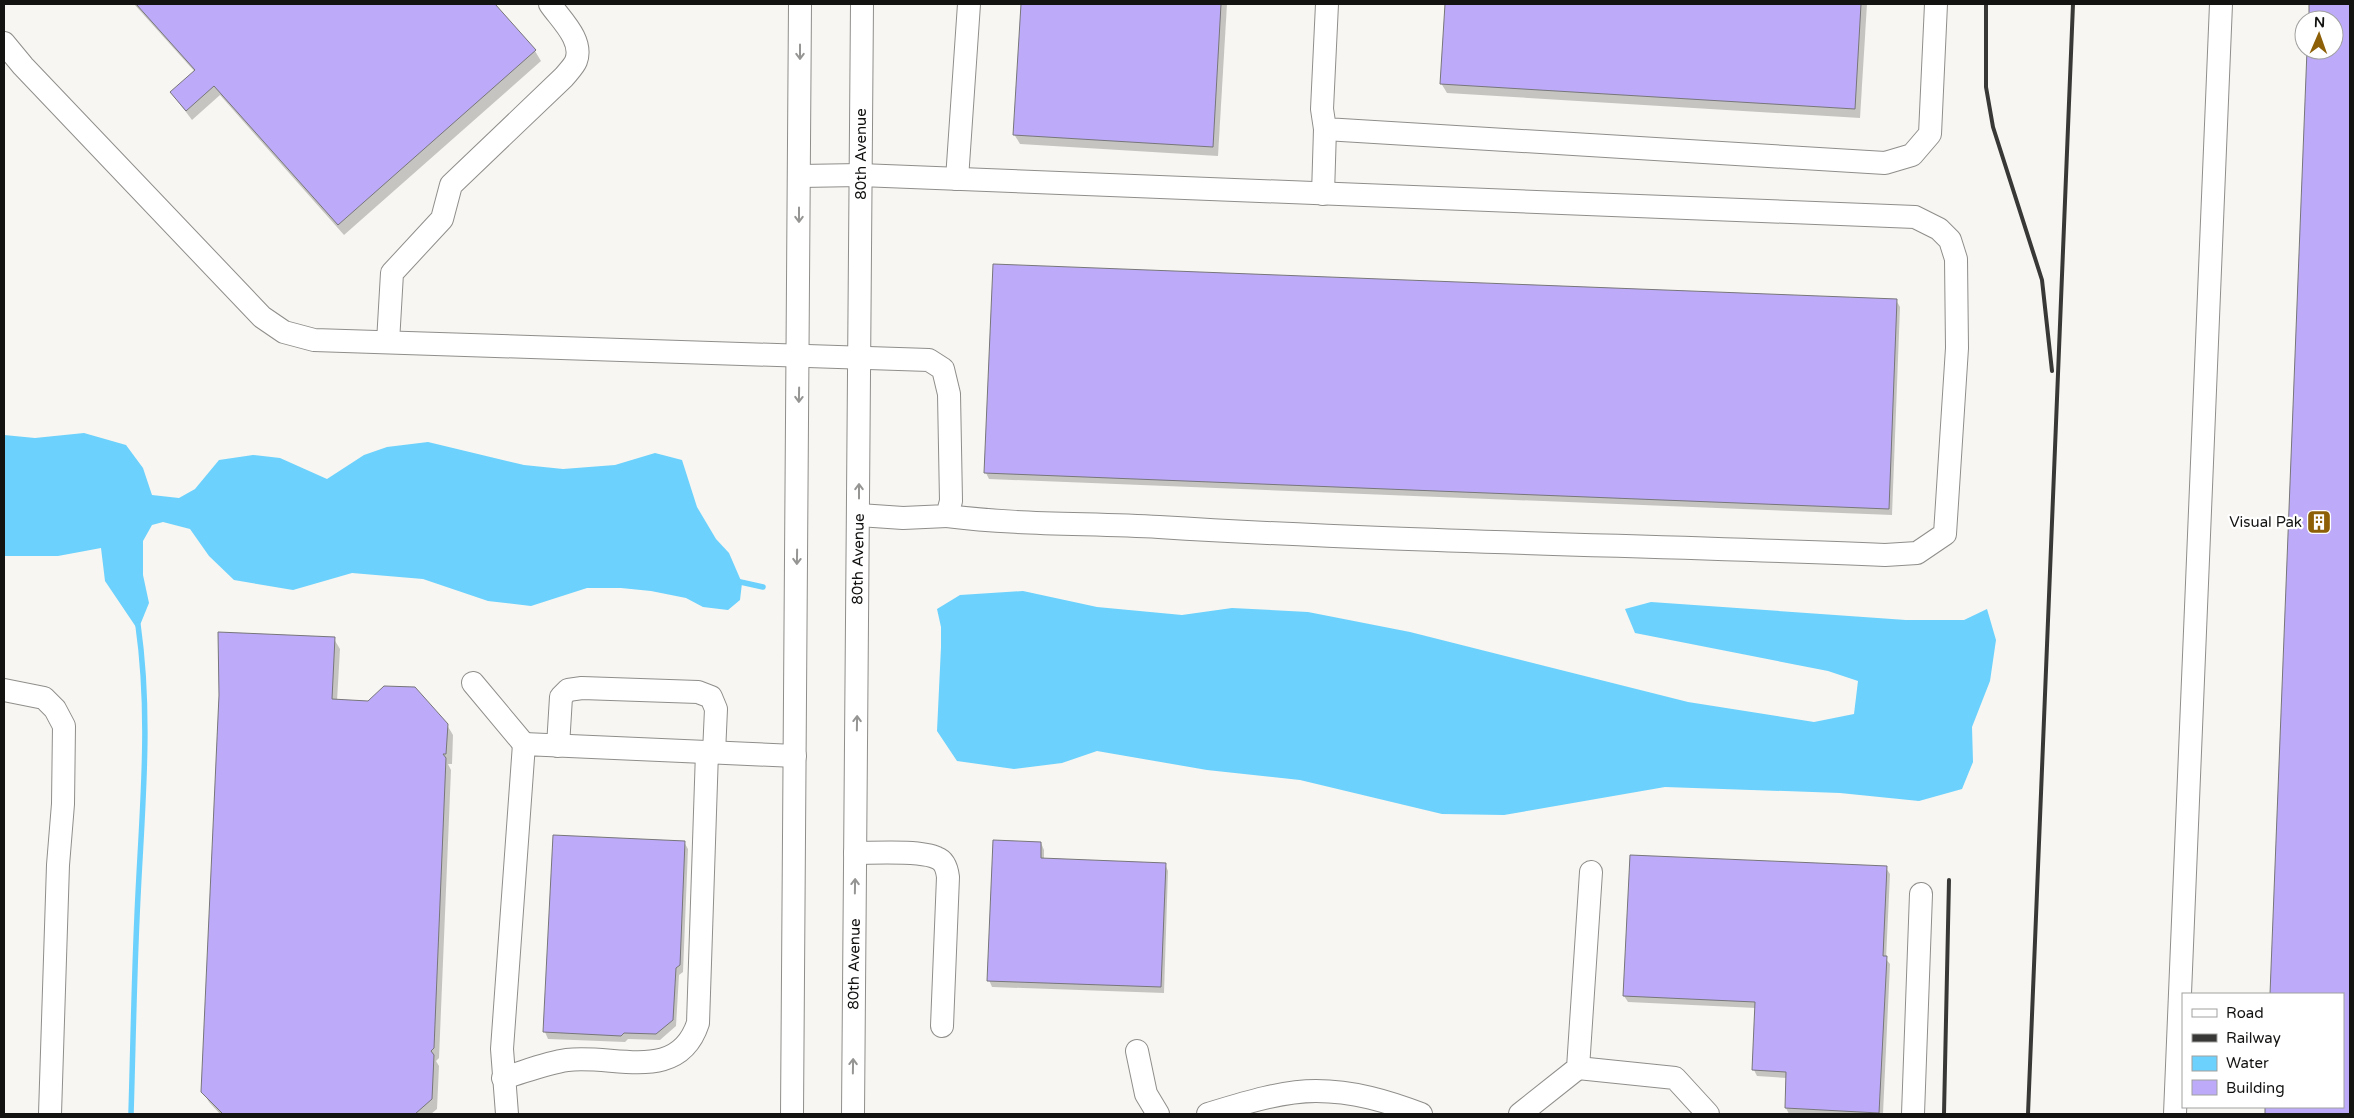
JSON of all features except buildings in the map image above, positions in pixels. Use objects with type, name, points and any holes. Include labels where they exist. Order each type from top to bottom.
[{"type":"street","points":[[388,342],[392,273],[442,219],[451,185],[558,83],[576,60],[577,47],[571,31],[550,4]]},
{"type":"street","points":[[792,1114],[799,357],[800,4]]},
{"type":"street","name":"80th Avenue","points":[[853,1114],[862,4]]},
{"type":"street","points":[[957,179],[969,4]]},
{"type":"street","points":[[1323,194],[1325,129],[1322,109],[1327,4]]},
{"type":"street","points":[[1325,129],[1885,163],[1912,155],[1930,134],[1936,4]]},
{"type":"street","points":[[2175,1114],[2221,4]]},
{"type":"street","points":[[4,43],[23,66],[262,317],[284,332],[314,340],[929,360],[943,369],[949,394],[951,501],[947,516]]},
{"type":"street","points":[[800,176],[957,179],[1916,217],[1939,229],[1950,240],[1956,260],[1957,348],[1945,534],[1917,553],[1885,554],[1288,535],[1110,524],[987,521],[947,516],[903,518],[859,515]]},
{"type":"street","points":[[473,683],[524,744],[502,1049],[507,1114]]},
{"type":"street","points":[[503,1078],[565,1060],[592,1058],[640,1062],[667,1060],[682,1052],[694,1038],[698,1024],[711,752],[716,709],[711,697],[698,692],[582,688],[568,690],[561,697],[558,746]]},
{"type":"street","points":[[4,690],[44,698],[55,709],[64,726],[64,794],[58,865],[50,1114]]},
{"type":"street","points":[[524,744],[795,756]]},
{"type":"street","points":[[855,852],[926,855],[938,858],[946,866],[948,877],[942,1026]]},
{"type":"street","points":[[1578,1068],[1591,872]]},
{"type":"street","points":[[1913,1114],[1921,894]]},
{"type":"street","points":[[1137,1051],[1146,1094],[1158,1114]]},
{"type":"street","points":[[1520,1114],[1578,1068],[1675,1078],[1708,1114]]},
{"type":"street","points":[[1208,1114],[1259,1099],[1315,1090],[1354,1094],[1395,1104],[1420,1114]]},
{"type":"water","points":[[84,433],[126,445],[143,468],[152,495],[179,498],[195,489],[219,460],[253,455],[280,458],[327,479],[364,455],[387,447],[428,442],[524,465],[563,469],[615,465],[655,453],[682,460],[697,507],[716,539],[729,553],[742,583],[740,600],[728,610],[703,607],[686,598],[651,591],[621,588],[587,588],[531,606],[488,601],[423,579],[352,573],[293,590],[234,580],[209,556],[190,529],[163,522],[152,525],[143,541],[143,575],[149,603],[138,630],[105,581],[101,548],[58,556],[4,556],[4,435],[35,438]]},
{"type":"water","points":[[1023,591],[1097,607],[1182,615],[1232,608],[1308,612],[1410,632],[1688,702],[1814,722],[1854,714],[1858,681],[1828,671],[1635,633],[1625,609],[1651,602],[1906,620],[1964,620],[1987,609],[1996,640],[1990,681],[1972,727],[1973,762],[1962,789],[1919,801],[1840,793],[1665,787],[1504,815],[1442,814],[1300,780],[1207,770],[1097,751],[1062,763],[1014,769],[957,761],[937,731],[941,627],[937,609],[960,595]]},
{"type":"waterway","points":[[736,581],[763,587]]},
{"type":"waterway","points":[[131,1114],[145,734],[142,662],[138,625]]},
{"type":"railway","points":[[1986,4],[1986,87],[1993,127],[2042,280],[2052,371]]},
{"type":"railway","points":[[2028,1114],[2073,4]]},
{"type":"railway","points":[[1944,1114],[1949,880]]},
{"type":"place","name":"Visual Pak","points":[[2319,522]]}]
